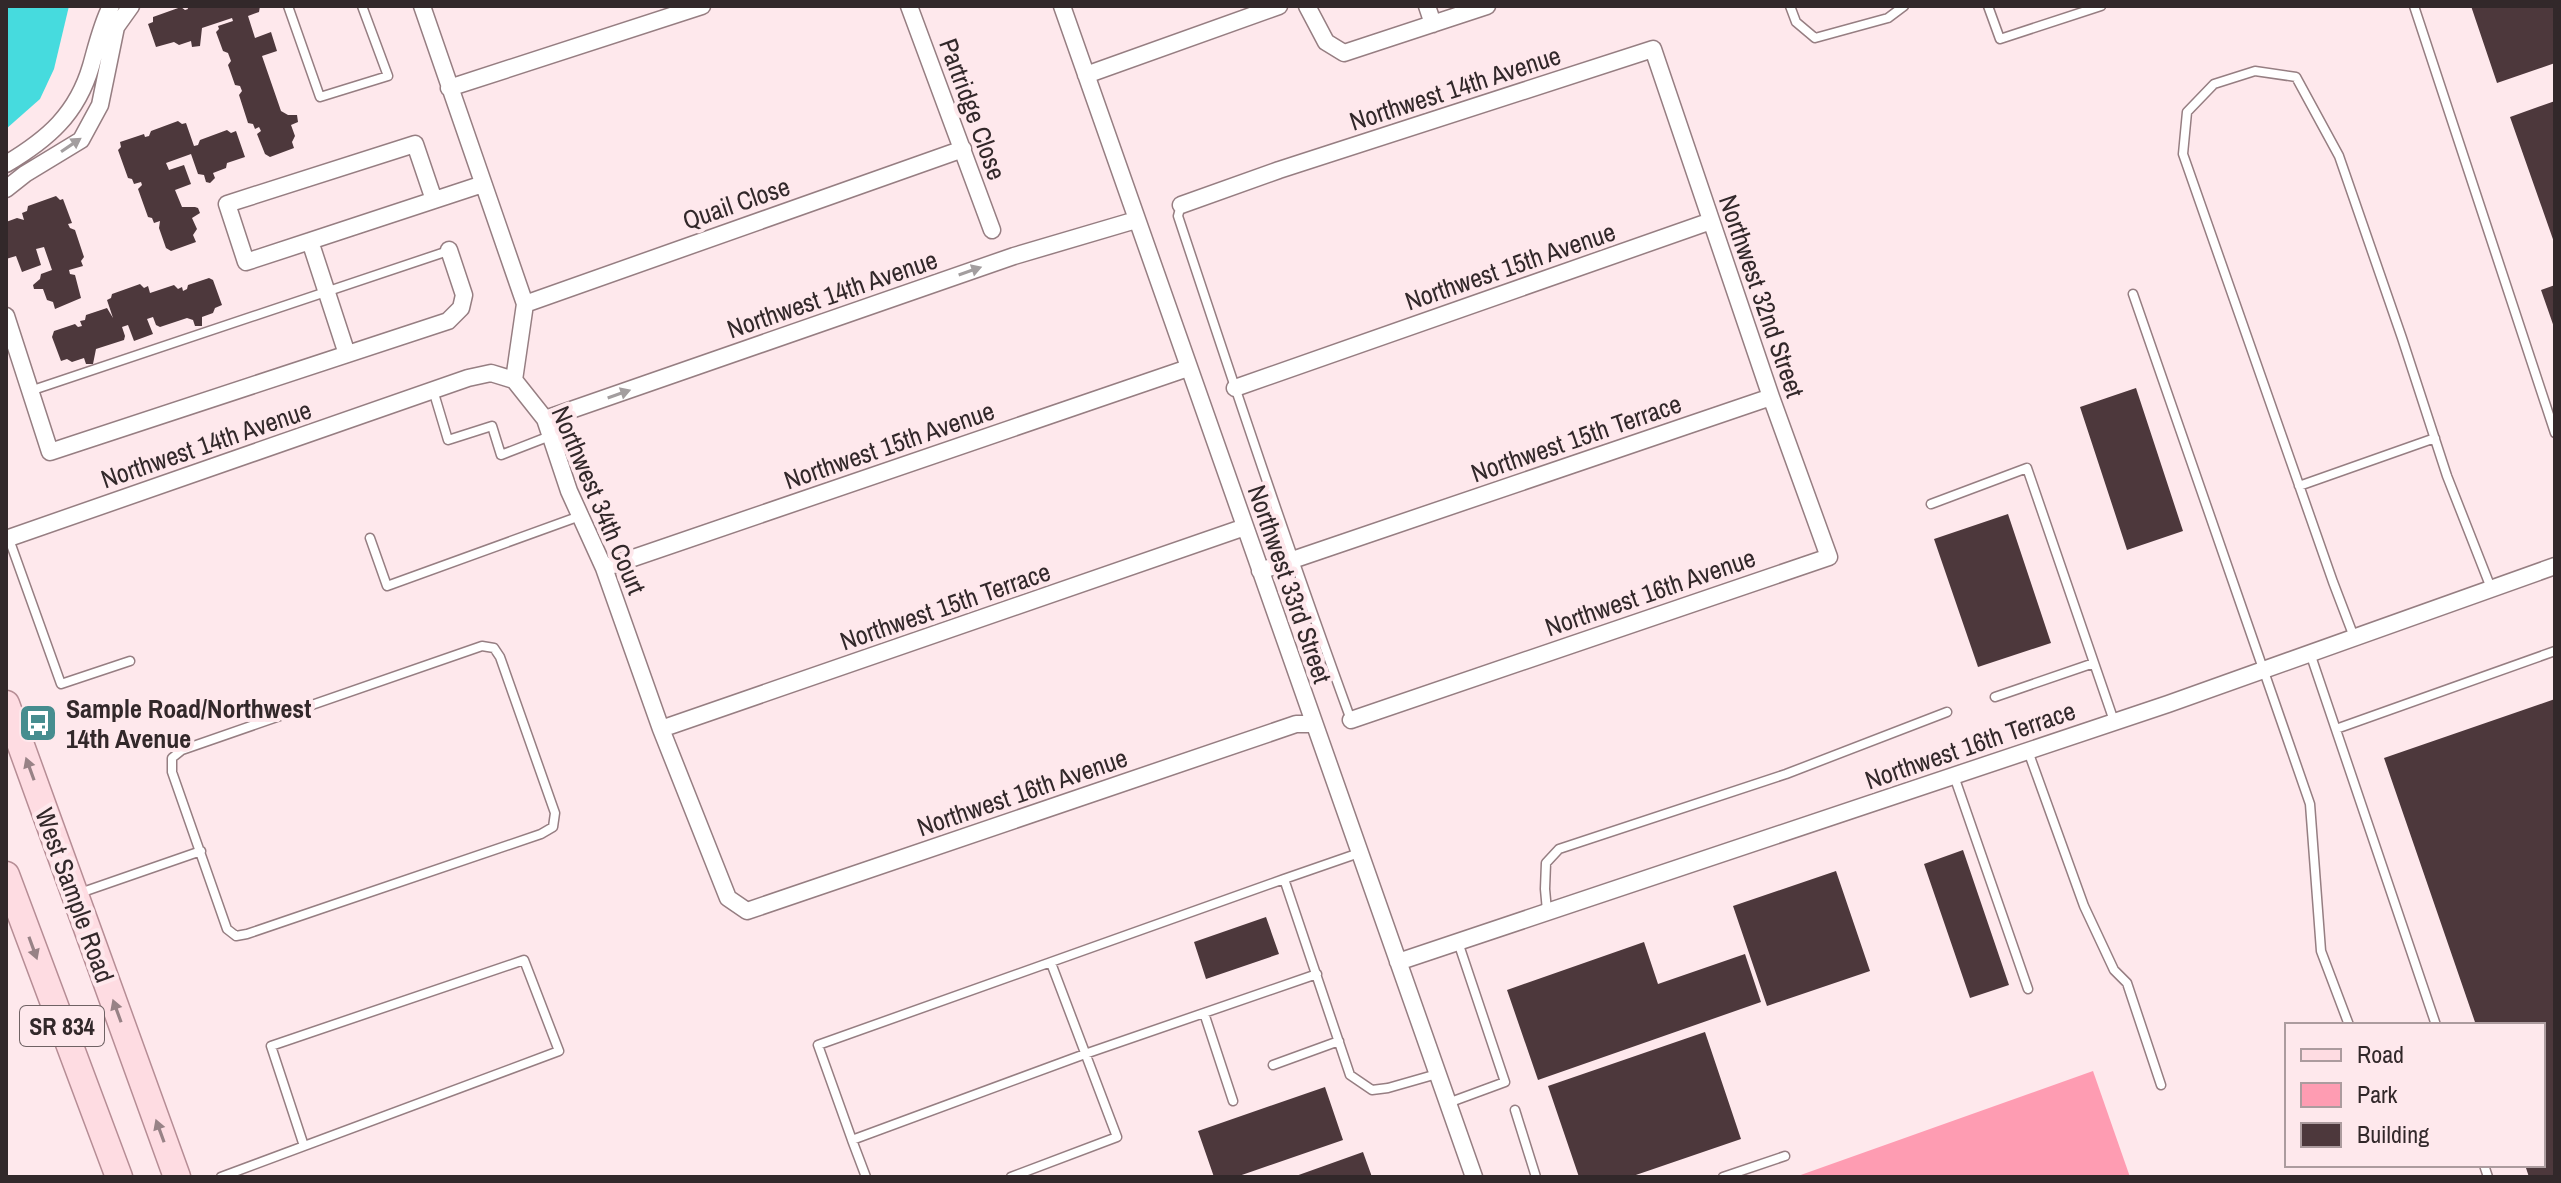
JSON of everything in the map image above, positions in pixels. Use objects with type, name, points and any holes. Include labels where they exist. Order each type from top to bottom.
[{"type":"main road","name":"West Sample Road","points":[[6,704],[177,1177]]},
{"type":"main road","name":"SR 834","points":[[6,875],[119,1177]]},
{"type":"street","points":[[6,164],[31,149],[69,114],[90,69],[100,27],[111,6]]},
{"type":"street","points":[[6,189],[81,140],[100,105],[116,27],[131,6]]},
{"type":"street","points":[[422,6],[525,304],[514,380]]},
{"type":"street","points":[[449,88],[702,6]]},
{"type":"street","name":"Partridge Close","points":[[909,6],[992,230]]},
{"type":"street","name":"Northwest 33rd Street","points":[[1062,6],[1474,1177]]},
{"type":"street","points":[[1086,75],[1279,6]]},
{"type":"street","points":[[1307,6],[1326,42],[1344,53],[1487,6]]},
{"type":"street","points":[[1427,6],[1433,24]]},
{"type":"street","name":"Northwest 14th Avenue","points":[[1181,205],[1294,165],[1653,49]]},
{"type":"street","name":"Northwest 32nd Street","points":[[1653,49],[1771,397],[1829,557]]},
{"type":"street","points":[[434,200],[415,144],[227,204],[246,262],[483,184]]},
{"type":"street","name":"Quail Close","points":[[525,304],[963,149]]},
{"type":"street","name":"Northwest 14th Avenue","points":[[545,419],[1014,256],[1136,220]]},
{"type":"street","name":"Northwest 15th Avenue","points":[[1235,388],[1711,221]]},
{"type":"street","points":[[310,241],[347,354]]},
{"type":"street","points":[[6,316],[50,452],[448,321],[461,308],[464,295],[449,250]]},
{"type":"street","name":"Northwest 15th Avenue","points":[[604,568],[1188,368]]},
{"type":"street","name":"Northwest 14th Avenue","points":[[7,538],[433,390],[491,373],[514,380]]},
{"type":"street","name":"Northwest 34th Court","points":[[514,380],[545,419],[569,491],[604,568],[661,729],[728,898],[747,911]]},
{"type":"street","name":"Northwest 15th Terrace","points":[[1260,571],[1771,397]]},
{"type":"street","name":"Northwest 15th Terrace","points":[[661,729],[1245,527]]},
{"type":"street","name":"Northwest 16th Avenue","points":[[1351,720],[1829,557]]},
{"type":"street","name":"Northwest 16th Terrace","points":[[1398,962],[2114,721],[2555,566]]},
{"type":"street","name":"Northwest 16th Avenue","points":[[747,911],[1296,724],[1313,724]]},
{"type":"lane","points":[[288,6],[320,97],[388,76],[362,6]]},
{"type":"lane","points":[[1790,6],[1796,22],[1815,38],[1888,18],[1904,6]]},
{"type":"lane","points":[[1988,6],[2000,39],[2101,6]]},
{"type":"lane","points":[[2414,6],[2555,433]]},
{"type":"lane","points":[[2354,637],[2183,154],[2187,112],[2214,84],[2255,71],[2296,77],[2339,156],[2435,438],[2491,588]]},
{"type":"lane","points":[[1181,205],[1178,216],[1292,560],[1351,720]]},
{"type":"lane","points":[[30,391],[449,250]]},
{"type":"lane","points":[[2133,294],[2310,804],[2321,951],[2348,1023]]},
{"type":"lane","points":[[433,390],[448,440],[492,426],[501,455],[551,436]]},
{"type":"lane","points":[[2299,486],[2435,438]]},
{"type":"lane","points":[[1931,504],[2027,468],[2114,721]]},
{"type":"lane","points":[[370,538],[387,586],[580,516]]},
{"type":"lane","points":[[7,538],[61,684],[130,661]]},
{"type":"lane","points":[[482,646],[494,648],[500,657],[555,813],[553,827],[541,834],[236,936],[227,929],[201,851],[172,772],[172,758],[182,750],[482,646]]},
{"type":"lane","points":[[2336,729],[2555,651]]},
{"type":"lane","points":[[2310,652],[2435,1023]]},
{"type":"lane","points":[[1995,697],[2094,663]]},
{"type":"lane","points":[[1548,912],[1546,863],[1559,849],[1786,774],[1947,712]]},
{"type":"lane","points":[[2028,750],[2084,906],[2114,970],[2127,983],[2161,1085]]},
{"type":"lane","points":[[1954,775],[2028,989]]},
{"type":"lane","points":[[75,895],[201,851]]},
{"type":"lane","points":[[866,1177],[818,1045],[1359,853]]},
{"type":"lane","points":[[1284,879],[1350,1075],[1372,1090],[1437,1074]]},
{"type":"lane","points":[[1447,1103],[1505,1082],[1458,942]]},
{"type":"lane","points":[[221,1177],[559,1051],[524,960],[271,1046],[304,1146]]},
{"type":"lane","points":[[1011,1177],[1117,1137],[1051,963]]},
{"type":"lane","points":[[852,1140],[1085,1054],[1317,974]]},
{"type":"lane","points":[[1204,1013],[1233,1101]]},
{"type":"lane","points":[[1273,1065],[1339,1041]]},
{"type":"lane","points":[[1515,1110],[1536,1177]]},
{"type":"lane","points":[[1723,1177],[1785,1156]]},
{"type":"green space","points":[[2093,1071],[2130,1177],[1795,1177]]},
{"type":"water","points":[[6,6],[69,6],[54,69],[40,99],[6,129]]},
{"type":"building","points":[[187,6],[260,6],[259,12],[248,16],[255,38],[271,32],[277,51],[262,56],[281,111],[297,115],[298,122],[291,125],[295,136],[292,142],[294,148],[270,157],[265,154],[257,134],[261,131],[259,127],[255,129],[253,124],[248,123],[239,95],[242,91],[240,86],[235,85],[228,65],[231,61],[228,53],[223,51],[216,32],[218,26],[233,21],[232,18],[202,28],[200,46],[192,47],[191,41],[156,47],[148,24],[153,22],[153,17],[181,7],[185,10]]},
{"type":"building","points":[[2471,6],[2555,6],[2555,63],[2497,83]]},
{"type":"building","points":[[2555,101],[2555,245],[2510,117]]},
{"type":"building","points":[[178,121],[186,123],[194,146],[200,140],[227,130],[231,133],[236,131],[245,157],[227,163],[226,168],[213,173],[215,178],[210,183],[206,182],[204,175],[198,174],[191,154],[166,163],[169,170],[184,165],[191,184],[175,190],[182,207],[198,208],[200,213],[192,218],[197,229],[193,235],[196,242],[171,251],[166,248],[159,228],[160,221],[154,223],[148,217],[138,189],[141,182],[134,184],[128,178],[118,150],[120,142],[144,134],[145,137],[149,136],[151,131]]},
{"type":"building","points":[[56,196],[63,199],[72,223],[68,224],[75,230],[84,257],[81,261],[83,266],[69,270],[70,274],[75,275],[81,298],[55,309],[43,289],[34,289],[33,285],[41,274],[52,270],[44,247],[36,249],[41,265],[22,272],[16,256],[6,259],[6,222],[17,218],[24,220],[22,213],[27,211],[28,206]]},
{"type":"building","points":[[209,278],[213,280],[222,305],[202,317],[202,326],[195,326],[193,320],[187,318],[160,327],[153,317],[147,319],[153,334],[134,341],[128,325],[122,327],[124,340],[96,349],[93,364],[86,364],[84,358],[72,362],[67,359],[61,361],[52,337],[54,331],[75,324],[82,326],[80,321],[85,320],[86,315],[107,308],[113,318],[107,300],[112,294],[140,284],[144,288],[148,286],[150,293],[174,285],[178,289],[182,287],[183,291],[188,285]]},
{"type":"building","points":[[2555,285],[2555,330],[2541,290]]},
{"type":"building","points":[[2136,388],[2183,531],[2127,550],[2080,407]]},
{"type":"building","points":[[2008,514],[2051,643],[1978,667],[1934,539]]},
{"type":"building","points":[[2555,699],[2555,1177],[2529,1177],[2526,1167],[2545,1167],[2545,1023],[2475,1023],[2384,758]]},
{"type":"building","points":[[1963,850],[2009,985],[1970,998],[1924,864]]},
{"type":"building","points":[[1836,871],[1870,971],[1767,1006],[1733,906]]},
{"type":"building","points":[[1266,917],[1279,954],[1206,979],[1194,942]]},
{"type":"building","points":[[1644,942],[1658,984],[1745,954],[1761,1002],[1538,1080],[1507,990]]},
{"type":"building","points":[[1705,1032],[1741,1139],[1630,1177],[1579,1177],[1548,1086]]},
{"type":"building","points":[[1325,1087],[1343,1140],[1236,1177],[1214,1177],[1198,1131]]},
{"type":"building","points":[[1363,1152],[1372,1177],[1293,1177]]},
{"type":"place","name":"Sample Road/Northwest 14th Avenue","points":[[38,723]]}]
